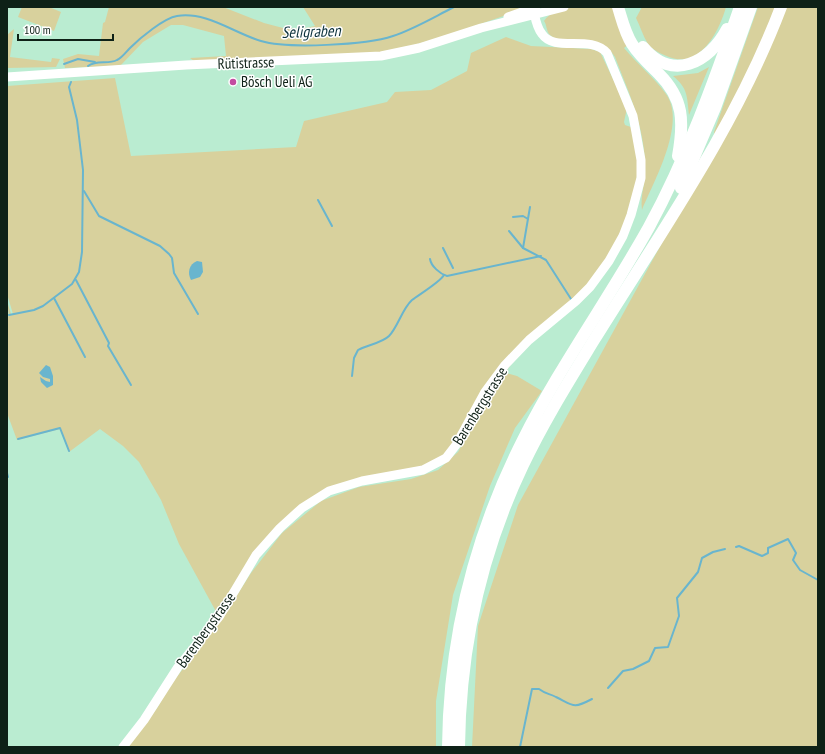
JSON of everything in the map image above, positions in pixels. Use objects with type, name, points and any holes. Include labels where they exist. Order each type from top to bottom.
[{"type":"highway","points":[[618,7],[630,40],[643,58],[668,84],[680,106],[682,135],[674,176]]},
{"type":"highway","points":[[626,7],[635,33],[645,50],[658,60],[677,65],[698,61],[712,51],[724,36],[739,7]]},
{"type":"highway","points":[[448,747],[452,682],[462,615],[474,565],[495,501],[518,450],[540,408],[635,252],[674,176],[714,81],[739,7]]},
{"type":"highway","points":[[459,747],[461,697],[468,640],[484,570],[498,525],[518,477],[543,427],[661,227],[691,166],[724,84],[751,7]]},
{"type":"highway","points":[[624,292],[667,224],[729,118],[759,59],[781,7]]},
{"type":"street","name":"Rütistrasse","points":[[7,77],[186,65],[375,56],[419,48],[534,10],[564,7]]},
{"type":"street","name":"Barenbergstrasse","points":[[123,747],[144,720],[178,667],[219,617],[256,556],[280,528],[307,504],[333,490],[362,481],[423,470],[446,458],[456,445],[485,392],[501,370],[523,346],[580,298],[598,276],[618,247],[628,226],[641,178],[640,149],[633,116],[611,60],[604,50],[593,44],[550,41],[541,34],[534,10]]},
{"type":"shaded area","points":[[22,7],[49,7],[61,12],[54,31],[18,17]]},
{"type":"shaded area","points":[[109,7],[223,7],[264,23],[283,28],[301,29],[315,26],[303,7],[529,7],[437,38],[381,53],[194,61],[190,58],[226,56],[224,36],[183,25],[171,25],[143,42],[120,66],[65,68],[63,59],[78,54],[99,56],[103,23],[105,22]]},
{"type":"shaded area","points":[[573,7],[616,7],[628,45],[624,48],[666,94],[671,106],[673,120],[671,136],[660,168],[642,210],[645,172],[642,138],[626,84],[615,57],[607,48],[599,43],[581,40],[556,39],[550,35],[547,30],[544,21],[550,15]]},
{"type":"shaded area","points":[[642,7],[726,7],[723,17],[713,37],[706,46],[699,53],[690,58],[680,59],[663,55],[648,44],[636,18]]},
{"type":"shaded area","points":[[758,7],[818,7],[818,747],[472,747],[478,626],[518,505],[663,241],[717,152],[714,132]]},
{"type":"shaded area","points":[[14,29],[10,57],[51,62],[52,58],[60,59],[56,67],[7,68],[7,35]]},
{"type":"shaded area","points":[[506,37],[531,46],[591,49],[600,52],[627,108],[624,122],[625,125],[634,128],[639,163],[631,215],[598,276],[529,340],[438,463],[337,488],[280,528],[219,617],[179,544],[161,500],[139,462],[123,446],[100,429],[69,452],[60,429],[17,440],[7,413],[7,317],[9,316],[7,301],[11,314],[13,314],[7,294],[7,86],[115,78],[131,156],[296,147],[304,121],[387,102],[395,92],[431,90],[467,71],[471,53]]},
{"type":"shaded area","points":[[709,67],[689,115],[686,93],[682,85],[673,76],[698,73]]},
{"type":"shaded area","points":[[506,373],[517,376],[542,391],[515,428],[490,486],[453,595],[436,701],[436,747],[127,747],[157,708],[172,683],[223,617],[251,573],[282,533],[321,501],[359,487],[411,479],[438,470],[458,452],[499,381]]},
{"type":"water","points":[[197,261],[202,262],[203,272],[200,277],[191,280],[189,274],[190,269],[192,264]]},
{"type":"water","points":[[46,365],[50,367],[53,376],[53,385],[47,388],[41,382],[40,377],[50,382],[50,379],[43,377],[39,373]]},
{"type":"waterway","name":"Seligraben","points":[[88,66],[95,63],[110,62],[119,59],[152,29],[166,20],[177,16],[188,15],[199,17],[261,41],[289,45],[327,45],[365,42],[393,36],[454,7]]},
{"type":"waterway","points":[[64,64],[78,59],[95,62]]},
{"type":"waterway","name":"Seligraben","points":[[9,315],[34,310],[43,306],[72,284],[79,272],[82,252],[83,170],[77,120],[69,87],[71,82]]},
{"type":"waterway","points":[[84,191],[99,216],[160,246],[169,254],[172,258],[174,273],[198,314]]},
{"type":"waterway","points":[[318,200],[332,226]]},
{"type":"waterway","points":[[523,248],[530,207]]},
{"type":"waterway","points":[[513,217],[523,216],[528,219]]},
{"type":"waterway","points":[[509,231],[523,248],[546,260],[571,299]]},
{"type":"waterway","points":[[443,248],[453,268]]},
{"type":"waterway","points":[[430,259],[436,269],[447,276],[541,256]]},
{"type":"waterway","points":[[352,376],[354,358],[358,350],[389,336],[412,300],[430,288],[444,275]]},
{"type":"waterway","points":[[76,280],[109,343],[108,346],[131,385]]},
{"type":"waterway","points":[[54,298],[85,357]]},
{"type":"waterway","points":[[18,439],[60,428],[69,451]]},
{"type":"waterway","points":[[7,473],[8,477]]},
{"type":"waterway","points":[[736,547],[739,546],[762,556],[768,553],[768,548],[788,539],[796,553],[793,560],[800,570],[818,580]]},
{"type":"waterway","points":[[608,688],[623,671],[633,669],[649,661],[655,648],[668,647],[679,616],[677,598],[698,572],[702,558],[713,552],[725,549]]},
{"type":"waterway","points":[[520,747],[532,689],[539,689],[574,705],[581,704],[592,699]]},
{"type":"place","name":"Bösch Ueli AG","points":[[233,82]]}]
